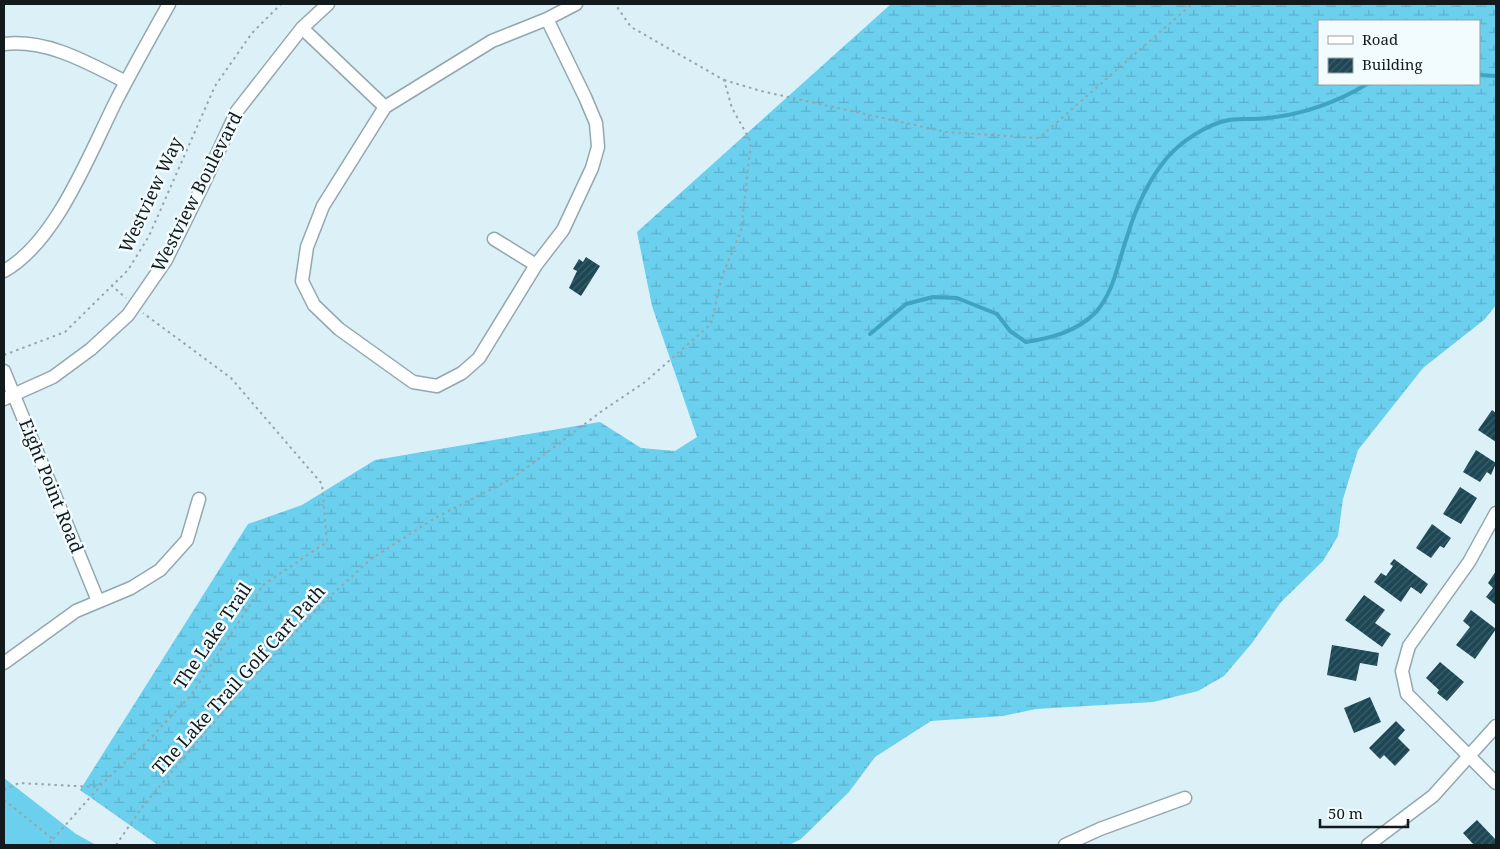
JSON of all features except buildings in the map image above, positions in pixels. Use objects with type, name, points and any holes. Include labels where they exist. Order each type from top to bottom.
[{"type":"street","points":[[4,271],[15,265],[34,248],[53,224],[126,82],[169,4]]},
{"type":"street","name":"Westview Boulevard","points":[[8,397],[53,377],[84,354],[128,315],[166,260],[237,111],[302,28],[328,4]]},
{"type":"street","points":[[547,19],[596,123],[598,147],[592,168],[564,230],[536,265],[479,358],[462,374],[437,386],[413,382],[339,329],[314,305],[302,281],[307,247],[324,206],[385,107],[492,41],[547,19],[576,4]]},
{"type":"street","points":[[302,28],[385,107]]},
{"type":"street","points":[[4,44],[16,42],[66,52],[126,82]]},
{"type":"street","points":[[494,239],[536,265]]},
{"type":"street","name":"Eight Point Road","points":[[4,371],[8,397],[98,602]]},
{"type":"street","points":[[4,663],[68,616],[132,588],[160,570],[187,540],[199,499]]},
{"type":"street","points":[[1496,513],[1469,562],[1409,646],[1402,671],[1407,694],[1468,758],[1496,783]]},
{"type":"street","points":[[1368,845],[1433,796],[1496,726]]},
{"type":"street","points":[[1065,845],[1100,829],[1185,798]]},
{"type":"path","name":"Westview Way","points":[[4,354],[65,332],[128,270],[149,236],[215,86],[252,33],[281,4]]},
{"type":"path","points":[[615,4],[630,27],[724,80],[761,91],[946,132],[1039,138],[1192,4]]},
{"type":"path","name":"The Lake Trail Golf Cart Path","points":[[116,845],[143,806],[242,689],[326,600],[370,559],[435,518],[513,478],[602,411],[645,382],[711,324],[722,276],[741,231],[751,142],[732,108],[724,80]]},
{"type":"path","name":"The Lake Trail","points":[[53,838],[104,782],[146,743],[192,694],[226,638],[263,585],[327,542],[322,484],[232,378],[134,305],[111,285]]},
{"type":"path","points":[[4,790],[19,783],[94,787],[104,782]]},
{"type":"path","points":[[4,800],[53,838],[47,845]]},
{"type":"green space","points":[[891,4],[1496,4],[1496,305],[1485,319],[1423,368],[1358,450],[1343,499],[1338,536],[1323,561],[1281,602],[1252,643],[1224,676],[1198,691],[1153,702],[1036,709],[1003,716],[931,721],[875,757],[849,792],[801,839],[789,845],[158,845],[80,790],[248,524],[302,505],[375,460],[600,422],[641,448],[675,451],[697,437],[652,306],[637,232]]},
{"type":"green space","points":[[4,778],[76,834],[96,845],[4,845]]},
{"type":"waterway","points":[[1480,75],[1496,76]]},
{"type":"waterway","points":[[870,334],[906,304],[933,297],[957,298],[997,314],[1010,331],[1026,342],[1054,336],[1080,325],[1095,313],[1107,296],[1138,206],[1159,168],[1179,146],[1194,135],[1221,122],[1234,119],[1262,119],[1306,111],[1332,102],[1365,85]]}]
